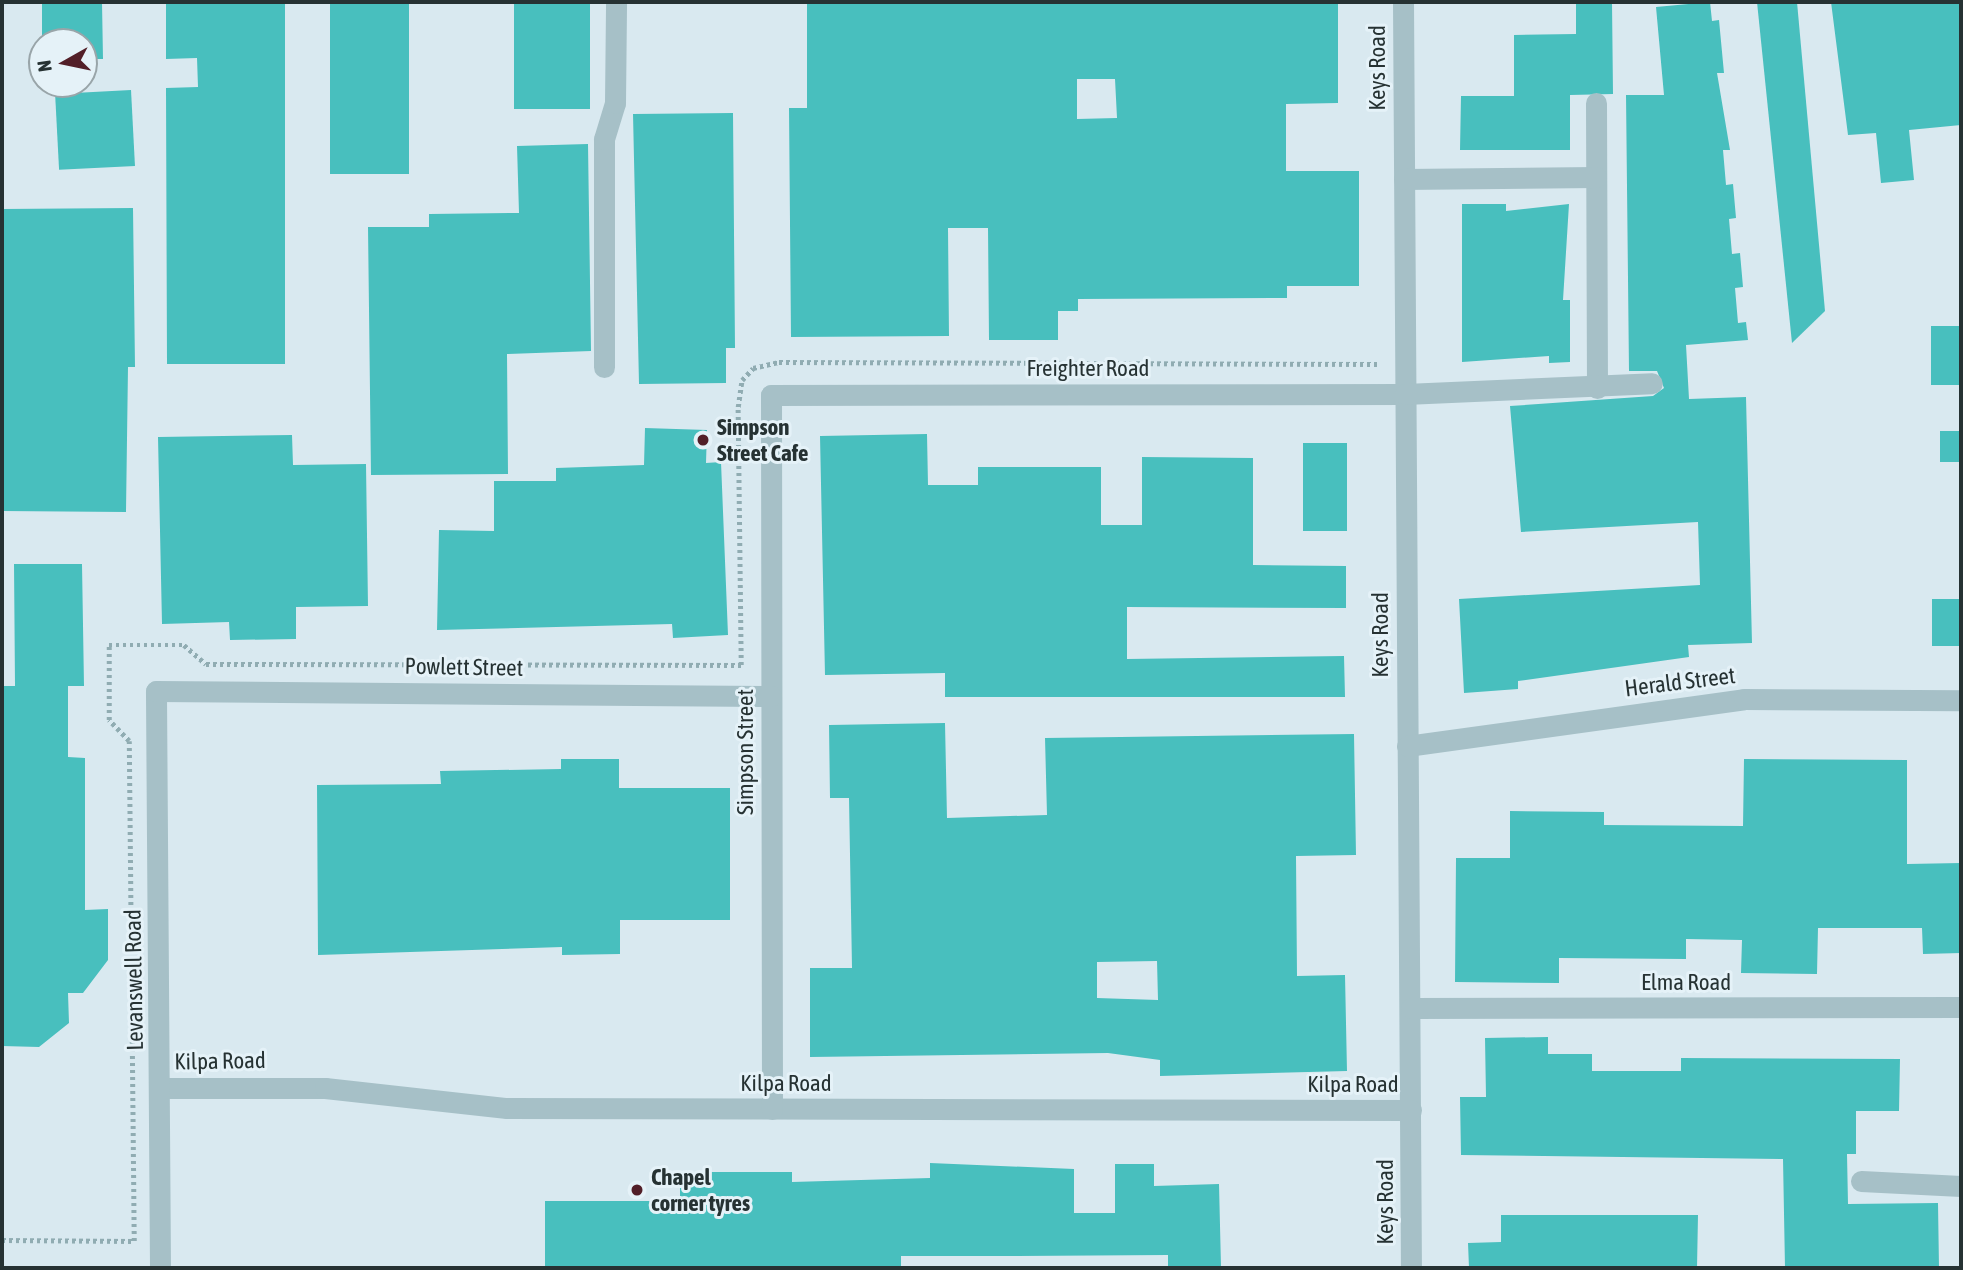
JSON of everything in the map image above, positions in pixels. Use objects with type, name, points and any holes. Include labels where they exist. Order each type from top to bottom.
[{"type":"street","points":[[604,367],[604,139],[615,103],[616,2]]},
{"type":"street","name":"Keys Road","points":[[1402,2],[1411,1268]]},
{"type":"street","points":[[1596,103],[1597,388]]},
{"type":"street","points":[[1404,179],[1596,177]]},
{"type":"street","name":"Freighter Road","points":[[771,395],[1405,394],[1597,388],[1652,383]]},
{"type":"street","name":"Simpson Street","points":[[771,395],[772,1109]]},
{"type":"street","name":"Powlett Street","points":[[156,691],[771,696]]},
{"type":"street","name":"Levanswell Road","points":[[156,691],[162,1088],[160,1268]]},
{"type":"street","name":"Herald Street","points":[[1408,746],[1744,699],[1961,700]]},
{"type":"street","name":"Elma Road","points":[[1411,1008],[1961,1007]]},
{"type":"street","name":"Kilpa Road","points":[[162,1088],[325,1088],[507,1108],[1411,1110]]},
{"type":"street","points":[[1861,1181],[1961,1186]]},
{"type":"path","points":[[2,1240],[134,1241],[129,741],[109,720],[109,645],[184,645],[206,664],[741,665],[738,407],[742,380],[753,368],[779,362],[1377,364]]},
{"type":"building","points":[[42,2],[102,2],[103,59],[98,59],[98,28],[42,28]]},
{"type":"building","points":[[166,2],[285,2],[285,364],[167,364],[166,88],[198,87],[197,58],[166,59]]},
{"type":"building","points":[[330,2],[409,2],[409,174],[330,174]]},
{"type":"building","points":[[514,2],[590,2],[590,109],[514,109]]},
{"type":"building","points":[[807,2],[1338,2],[1338,103],[1286,104],[1286,171],[1359,171],[1359,286],[1287,286],[1287,298],[1078,299],[1078,311],[1058,311],[1058,340],[989,340],[988,228],[948,228],[949,336],[791,337],[789,108],[807,108]],"holes":[[[1077,79],[1115,79],[1117,118],[1077,119]]]},
{"type":"building","points":[[1576,2],[1612,2],[1613,94],[1570,95],[1570,150],[1460,150],[1461,96],[1514,96],[1514,35],[1576,34]]},
{"type":"building","points":[[1710,2],[1712,21],[1719,20],[1724,73],[1717,73],[1730,150],[1723,150],[1726,185],[1733,184],[1736,218],[1729,219],[1732,254],[1740,253],[1743,287],[1735,288],[1738,323],[1746,322],[1748,340],[1686,345],[1689,399],[1746,397],[1752,643],[1688,645],[1689,657],[1518,681],[1518,689],[1464,693],[1459,599],[1700,585],[1698,522],[1521,532],[1510,406],[1653,396],[1664,388],[1657,371],[1629,371],[1626,95],[1664,95],[1656,7]]},
{"type":"building","points":[[1757,2],[1797,2],[1825,311],[1792,343]]},
{"type":"building","points":[[1831,2],[1961,2],[1961,125],[1909,130],[1914,180],[1881,183],[1876,133],[1848,135]]},
{"type":"building","points":[[131,90],[135,166],[59,170],[55,98],[98,98],[98,92]]},
{"type":"building","points":[[733,113],[735,348],[726,348],[726,383],[639,384],[633,114]]},
{"type":"building","points":[[588,144],[591,351],[507,354],[508,474],[371,475],[368,227],[429,227],[429,214],[519,213],[517,146]]},
{"type":"building","points":[[1462,204],[1506,204],[1506,211],[1569,204],[1563,300],[1570,300],[1570,362],[1549,363],[1549,356],[1462,362]]},
{"type":"building","points":[[133,208],[135,367],[128,367],[126,512],[2,511],[2,209]]},
{"type":"building","points":[[1931,326],[1961,326],[1961,385],[1931,385]]},
{"type":"building","points":[[645,428],[707,430],[706,463],[721,462],[728,635],[673,638],[672,624],[437,630],[439,530],[494,531],[494,481],[556,481],[556,468],[644,465]]},
{"type":"building","points":[[1940,431],[1961,431],[1961,462],[1940,462]]},
{"type":"building","points":[[927,434],[928,485],[978,485],[978,467],[1101,467],[1101,525],[1142,525],[1142,457],[1253,458],[1253,565],[1346,566],[1346,608],[1127,607],[1127,659],[1344,656],[1345,697],[945,697],[945,673],[825,675],[820,436]]},
{"type":"building","points":[[292,435],[293,465],[366,464],[368,606],[296,607],[296,639],[230,640],[229,622],[162,624],[158,437]]},
{"type":"building","points":[[1303,443],[1347,443],[1347,531],[1303,531]]},
{"type":"building","points":[[14,564],[82,564],[84,686],[68,686],[68,757],[85,758],[85,910],[108,909],[108,960],[83,993],[68,993],[69,1023],[39,1047],[2,1046],[2,686],[15,686]]},
{"type":"building","points":[[1932,599],[1961,599],[1961,646],[1932,646]]},
{"type":"building","points":[[945,723],[947,818],[1047,815],[1045,738],[1354,734],[1356,855],[1296,856],[1297,976],[1345,975],[1347,1071],[1160,1076],[1160,1060],[1108,1053],[810,1057],[810,968],[852,968],[849,798],[830,798],[829,725]],"holes":[[[1157,961],[1158,1000],[1097,998],[1097,962]]]},
{"type":"building","points":[[561,759],[619,759],[619,788],[730,788],[730,920],[620,920],[620,954],[562,955],[562,947],[318,955],[317,785],[441,784],[440,771],[561,769]]},
{"type":"building","points":[[1744,759],[1907,760],[1907,864],[1961,863],[1961,953],[1923,954],[1922,928],[1818,928],[1817,974],[1741,973],[1742,940],[1686,939],[1686,959],[1559,958],[1559,983],[1455,982],[1456,858],[1510,858],[1510,811],[1604,812],[1604,825],[1743,826]]},
{"type":"building","points":[[1548,1037],[1548,1054],[1592,1054],[1592,1071],[1681,1071],[1681,1058],[1900,1059],[1899,1111],[1856,1111],[1856,1154],[1847,1154],[1848,1204],[1938,1203],[1939,1268],[1785,1268],[1783,1159],[1461,1155],[1460,1097],[1486,1097],[1485,1038]]},
{"type":"building","points":[[930,1163],[1074,1169],[1074,1213],[1115,1213],[1115,1164],[1154,1164],[1154,1186],[1219,1184],[1221,1267],[1168,1268],[1168,1255],[901,1256],[901,1268],[545,1268],[545,1201],[680,1201],[680,1172],[792,1172],[792,1182],[930,1178]]},
{"type":"building","points":[[1501,1215],[1698,1215],[1697,1268],[1469,1268],[1468,1243],[1501,1242]]},
{"type":"place","name":"Simpson Street Cafe","points":[[703,440]]},
{"type":"place","name":"Chapel corner tyres","points":[[637,1190]]}]
